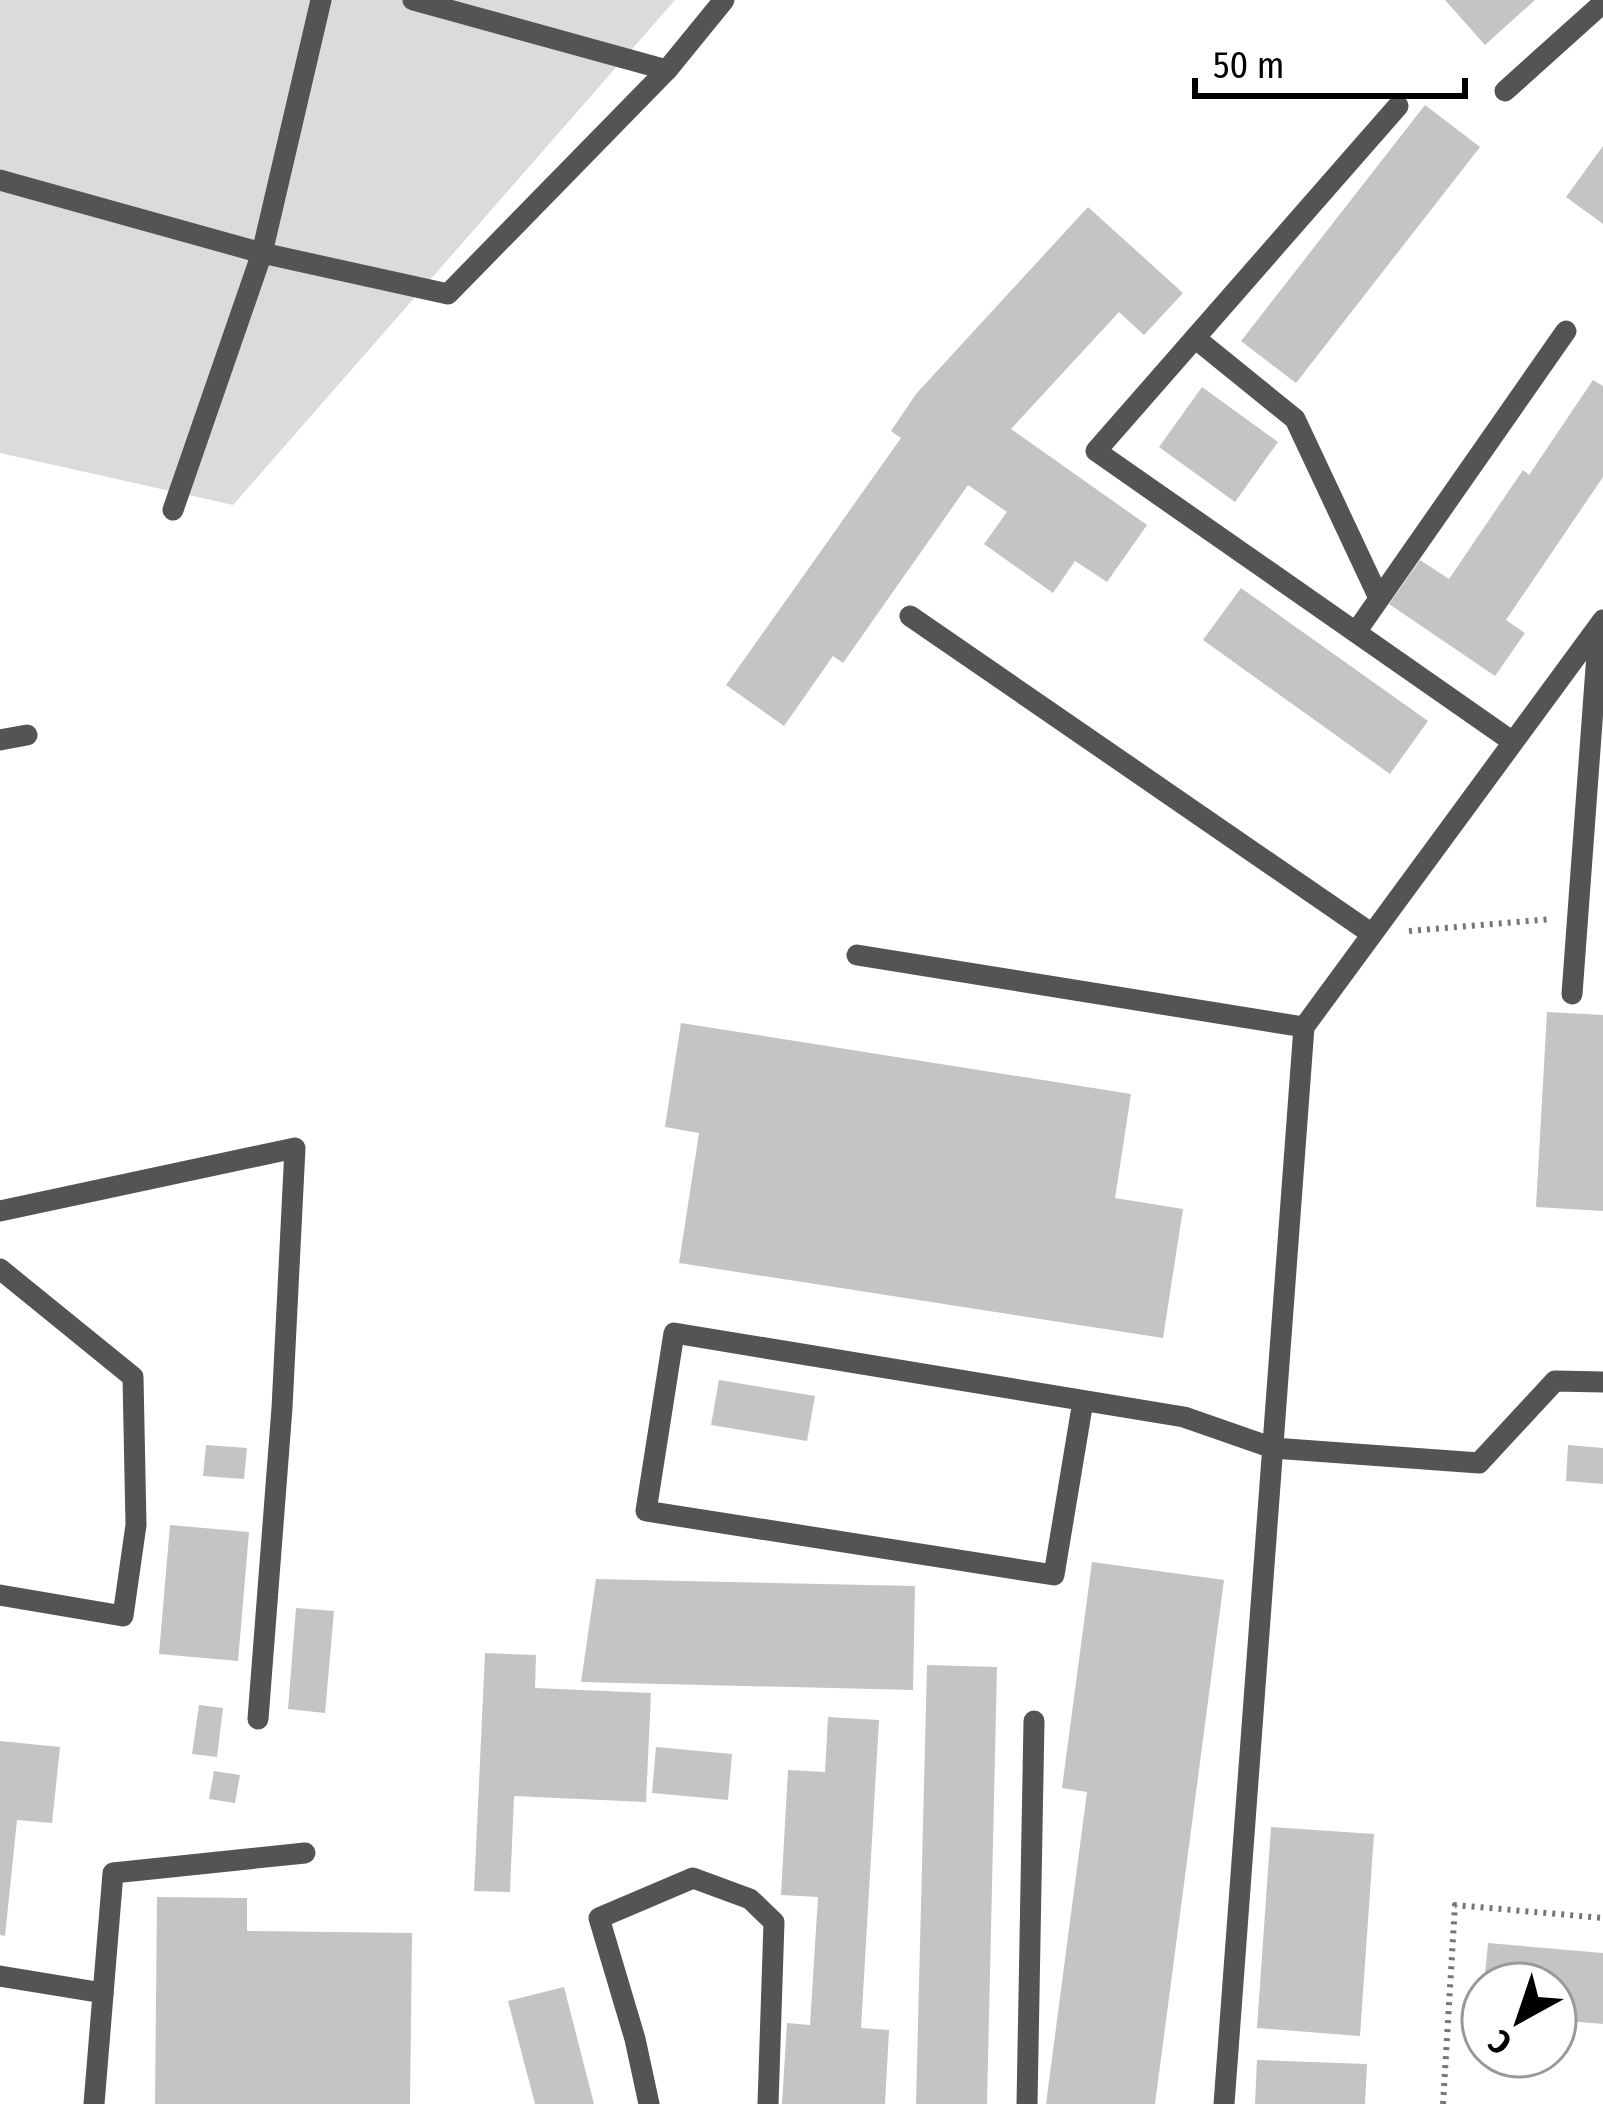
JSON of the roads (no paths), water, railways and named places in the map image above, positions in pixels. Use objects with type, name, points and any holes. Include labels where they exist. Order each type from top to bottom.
[{"type":"lane","points":[[173,510],[262,253],[321,0]]},
{"type":"lane","points":[[412,0],[667,70]]},
{"type":"lane","points":[[0,180],[262,253],[448,294],[667,70],[724,0]]},
{"type":"lane","points":[[1505,91],[1603,3]]},
{"type":"lane","points":[[1398,106],[1096,451],[1513,742]]},
{"type":"lane","points":[[1356,632],[1566,331]]},
{"type":"lane","points":[[1195,338],[1295,419],[1379,598]]},
{"type":"lane","points":[[910,616],[1372,934]]},
{"type":"lane","points":[[1224,2104],[1304,1027],[1601,623]]},
{"type":"lane","points":[[1572,994],[1601,623]]},
{"type":"lane","points":[[0,740],[27,735]]},
{"type":"lane","points":[[857,955],[1304,1027]]},
{"type":"lane","points":[[0,1211],[295,1148],[258,1719]]},
{"type":"lane","points":[[0,1269],[133,1377],[136,1526],[123,1616],[0,1595]]},
{"type":"lane","points":[[1083,1400],[1054,1575],[646,1511],[674,1334],[1083,1400],[1184,1417],[1273,1448],[1479,1463],[1555,1381],[1603,1382]]},
{"type":"lane","points":[[1027,2104],[1034,1721]]},
{"type":"lane","points":[[94,2104],[113,1873],[305,1853]]},
{"type":"lane","points":[[649,2104],[599,1918],[693,1878],[750,1899],[774,1922],[768,2104]]},
{"type":"lane","points":[[0,1976],[103,1993]]}]
